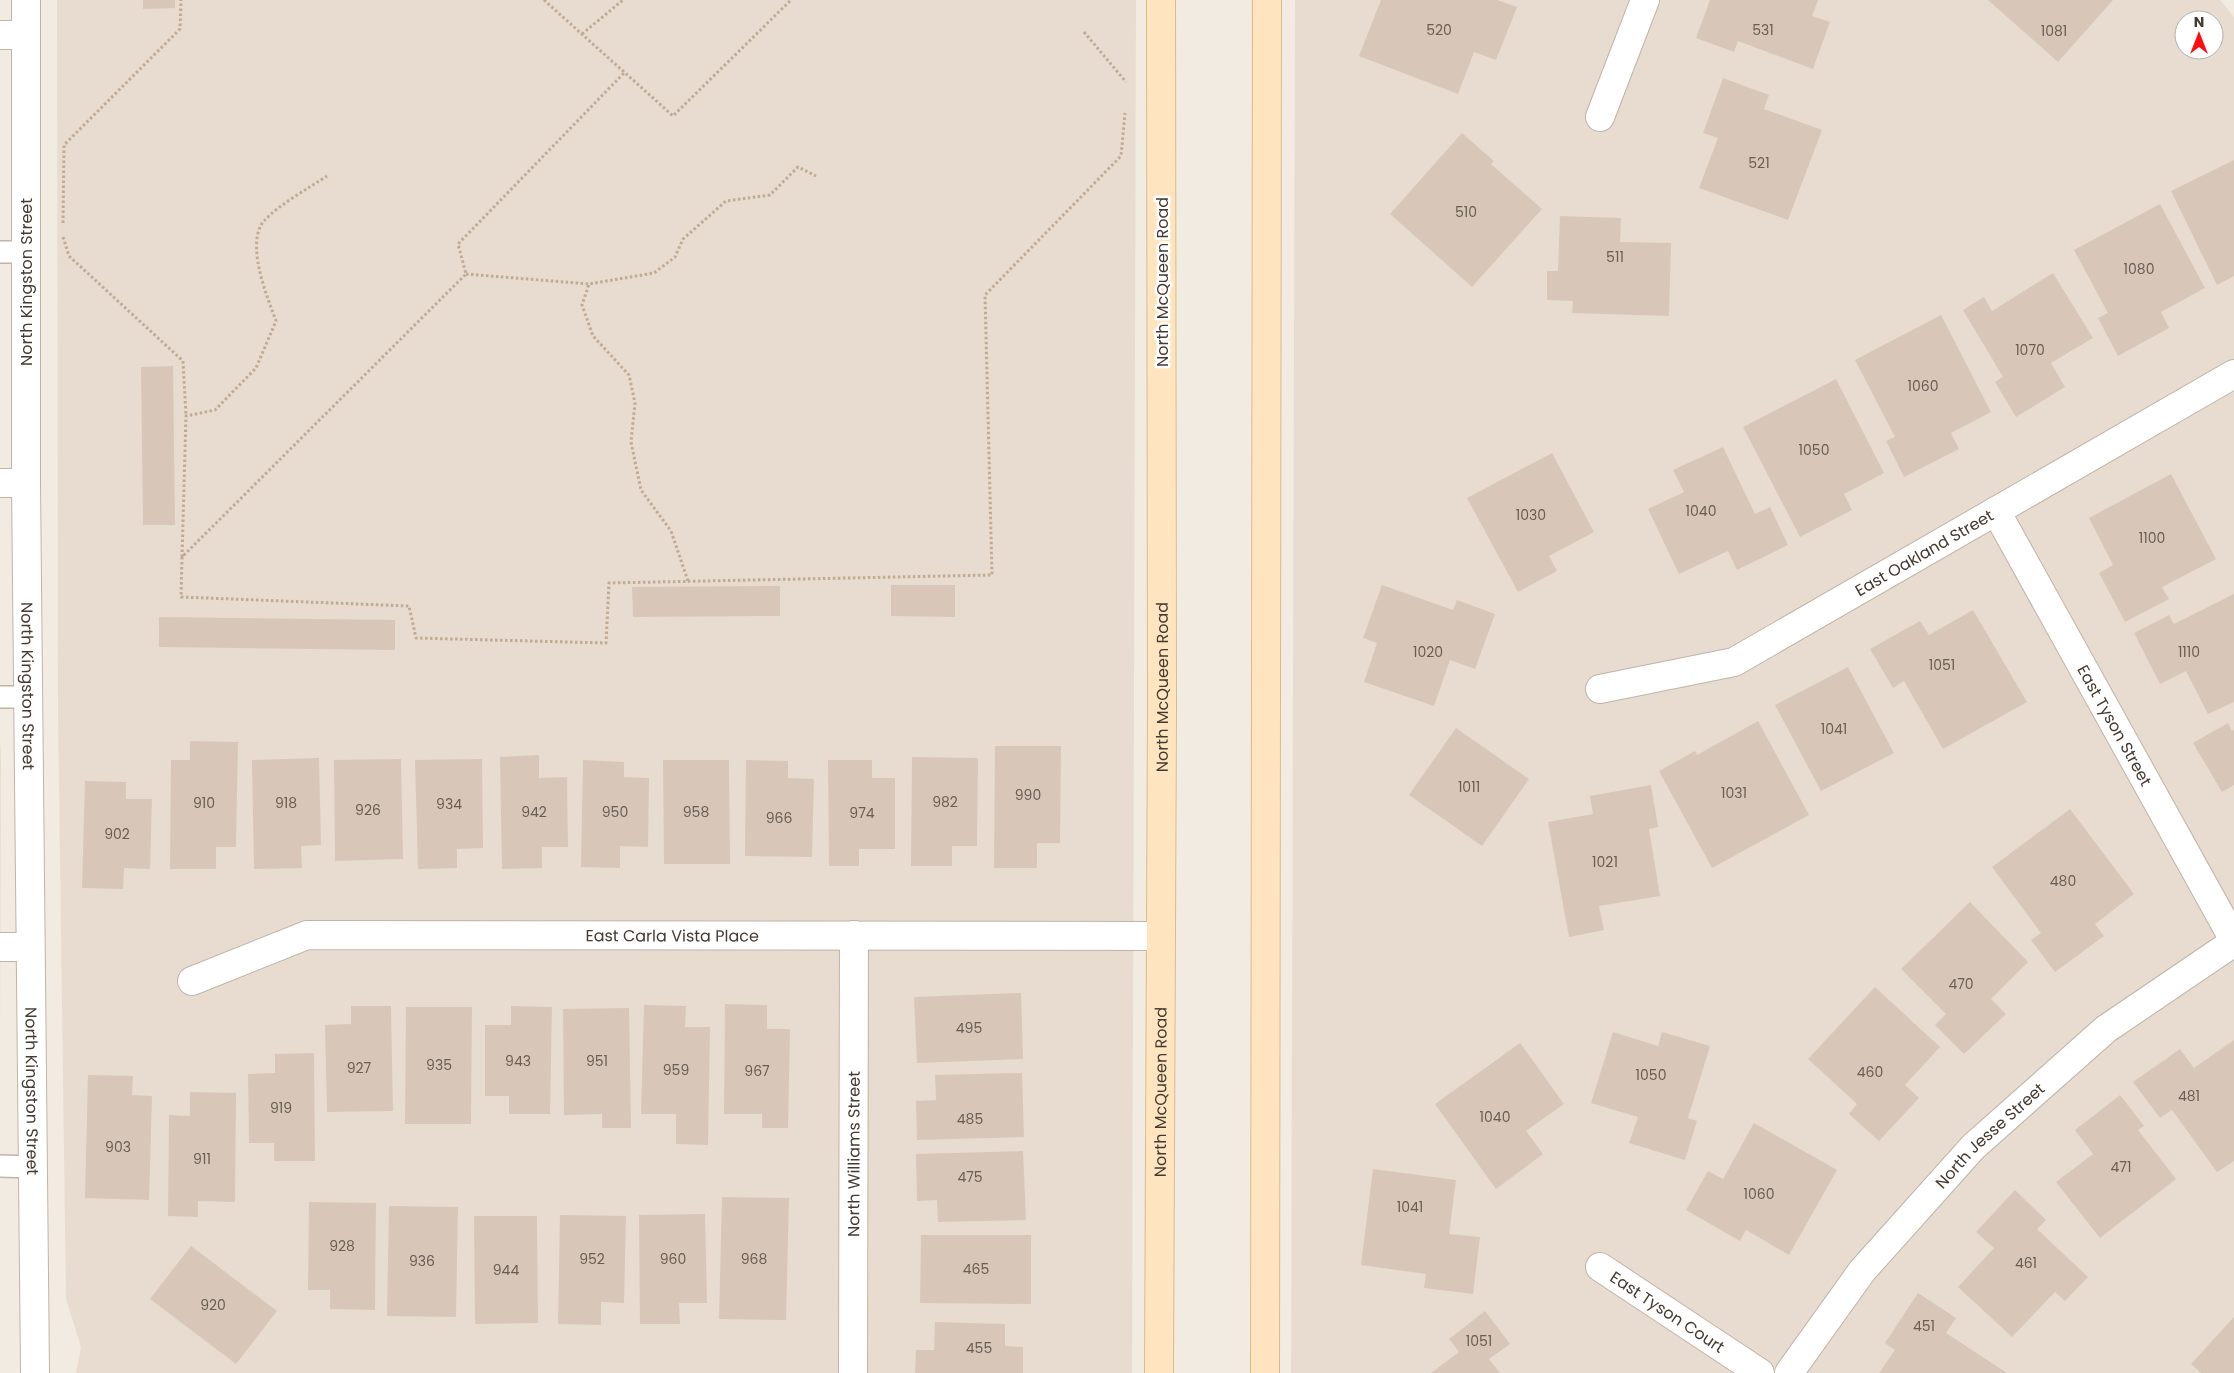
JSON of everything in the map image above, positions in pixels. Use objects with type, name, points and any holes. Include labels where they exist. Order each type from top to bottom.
[{"type":"main road","name":"North McQueen Road","points":[[1159,1373],[1161,0]]},
{"type":"main road","points":[[1265,1373],[1267,0]]},
{"type":"street","name":"North Kingston Street","points":[[26,0],[13,35],[13,483],[28,697],[29,947],[35,1373]]},
{"type":"street","points":[[1600,117],[1645,0]]},
{"type":"street","name":"East Oakland Street","points":[[1600,690],[1734,662],[2234,374]]},
{"type":"street","name":"East Tyson Street","points":[[1996,511],[2234,941]]},
{"type":"street","name":"East Carla Vista Place","points":[[192,981],[307,935],[1161,936]]},
{"type":"street","name":"North Williams Street","points":[[853,1373],[854,935]]},
{"type":"street","name":"North Jesse Street","points":[[1789,1373],[1862,1271],[1973,1147],[2106,1029],[2234,941]]},
{"type":"street","points":[[0,947],[29,947]]},
{"type":"street","name":"East Tyson Court","points":[[1600,1267],[1760,1373]]},
{"type":"lane","points":[[0,697],[28,697]]},
{"type":"lane","points":[[0,1166],[32,1166]]},
{"type":"path","points":[[181,0],[180,29],[64,145],[63,239],[69,256],[183,361],[186,416],[180,597],[410,606],[416,638],[606,643],[610,583],[992,574],[985,296],[1122,156],[1125,111]]},
{"type":"path","points":[[544,0],[673,116],[791,0]]},
{"type":"path","points":[[582,34],[623,0]]},
{"type":"path","points":[[1084,32],[1127,84]]},
{"type":"path","points":[[466,274],[458,244],[624,73]]},
{"type":"path","points":[[182,557],[466,274],[589,284],[654,272],[675,256],[683,239],[726,201],[770,195],[798,166],[816,176]]},
{"type":"path","points":[[186,416],[215,410],[256,368],[276,321],[260,275],[257,251],[260,226],[279,208],[327,176]]},
{"type":"path","points":[[589,284],[582,305],[593,336],[629,375],[635,403],[631,442],[641,490],[671,531],[688,581]]},
{"type":"shaded area","points":[[57,0],[1136,0],[1132,1373],[76,1373],[81,1347],[66,1299],[58,711]]},
{"type":"shaded area","points":[[1295,0],[2220,0],[2234,17],[2234,1373],[1291,1373]]},
{"type":"shaded area","points":[[0,742],[1,757],[0,1042]]},
{"type":"building","points":[[143,0],[175,0],[175,8],[143,9]]},
{"type":"building","points":[[1381,0],[1497,0],[1517,7],[1496,60],[1474,52],[1458,94],[1359,56]]},
{"type":"building","points":[[1710,0],[1818,0],[1812,16],[1830,22],[1813,69],[1738,41],[1734,52],[1696,38]]},
{"type":"building","points":[[1988,0],[2113,0],[2058,62]]},
{"type":"building","points":[[1723,78],[1769,95],[1764,109],[1822,130],[1788,220],[1699,188],[1718,138],[1703,133]]},
{"type":"building","points":[[1462,133],[1494,161],[1491,164],[1542,209],[1472,287],[1390,214]]},
{"type":"building","points":[[2234,160],[2234,276],[2217,285],[2171,191]]},
{"type":"building","points":[[2160,204],[2205,288],[2161,312],[2169,328],[2118,356],[2098,318],[2108,313],[2074,250]]},
{"type":"building","points":[[1560,216],[1621,218],[1620,242],[1671,243],[1669,316],[1572,313],[1573,301],[1547,300],[1547,271],[1558,271]]},
{"type":"building","points":[[2053,273],[2093,338],[2051,363],[2065,387],[2016,417],[1995,382],[2003,377],[1963,310],[1984,297],[1992,311]]},
{"type":"building","points":[[1941,315],[1991,412],[1951,433],[1959,449],[1904,477],[1886,441],[1895,437],[1855,360]]},
{"type":"building","points":[[173,366],[175,525],[143,525],[141,367]]},
{"type":"building","points":[[1836,379],[1884,473],[1844,494],[1852,510],[1800,537],[1743,427]]},
{"type":"building","points":[[1723,447],[1755,514],[1770,507],[1788,545],[1737,570],[1728,551],[1679,574],[1648,509],[1684,492],[1673,470]]},
{"type":"building","points":[[1552,453],[1594,532],[1549,556],[1557,571],[1518,592],[1467,498]]},
{"type":"building","points":[[2171,474],[2216,559],[2162,587],[2169,599],[2125,622],[2099,573],[2113,565],[2089,518]]},
{"type":"building","points":[[891,585],[955,585],[955,617],[891,616]]},
{"type":"building","points":[[1382,585],[1453,610],[1457,600],[1495,614],[1475,669],[1450,660],[1434,706],[1364,682],[1377,643],[1363,638]]},
{"type":"building","points":[[780,586],[780,616],[633,617],[632,587]]},
{"type":"building","points":[[2234,594],[2234,702],[2208,714],[2186,671],[2160,684],[2134,633],[2169,615],[2174,624]]},
{"type":"building","points":[[1973,610],[2027,702],[1943,749],[1904,681],[1893,688],[1870,649],[1920,621],[1929,635]]},
{"type":"building","points":[[159,617],[395,620],[395,650],[159,647]]},
{"type":"building","points":[[1848,667],[1894,753],[1821,791],[1775,705]]},
{"type":"building","points":[[1758,721],[1809,815],[1712,868],[1659,771],[1695,751],[1697,755]]},
{"type":"building","points":[[2228,723],[2232,731],[2234,730],[2234,785],[2222,792],[2193,743]]},
{"type":"building","points":[[1456,728],[1529,779],[1482,846],[1409,795]]},
{"type":"building","points":[[190,741],[238,742],[236,847],[216,847],[216,869],[170,869],[171,760],[190,760]]},
{"type":"building","points":[[995,746],[1061,746],[1060,843],[1037,843],[1037,868],[994,868]]},
{"type":"building","points":[[539,755],[539,778],[567,777],[568,847],[542,847],[542,868],[502,869],[500,757]]},
{"type":"building","points":[[912,757],[978,758],[977,846],[952,846],[952,866],[911,866]]},
{"type":"building","points":[[319,758],[321,845],[301,846],[302,868],[254,869],[252,760]]},
{"type":"building","points":[[401,759],[403,859],[335,861],[334,760]]},
{"type":"building","points":[[482,759],[483,848],[457,849],[457,868],[418,869],[415,760]]},
{"type":"building","points":[[583,760],[624,762],[624,777],[649,778],[648,847],[620,846],[620,868],[581,867]]},
{"type":"building","points":[[663,760],[729,760],[730,864],[664,864]]},
{"type":"building","points":[[746,760],[788,761],[788,778],[814,779],[812,857],[745,856]]},
{"type":"building","points":[[828,760],[872,760],[872,778],[895,778],[895,849],[859,849],[859,866],[829,866]]},
{"type":"building","points":[[85,781],[126,782],[126,799],[152,799],[150,869],[124,868],[123,889],[82,888]]},
{"type":"building","points":[[1651,785],[1658,827],[1649,829],[1660,896],[1599,906],[1604,930],[1569,937],[1548,822],[1593,814],[1590,796]]},
{"type":"building","points":[[2070,809],[2134,894],[2095,924],[2104,936],[2055,972],[2031,940],[2041,933],[1992,867]]},
{"type":"building","points":[[1970,902],[2028,962],[1991,999],[2006,1014],[1964,1054],[1935,1025],[1946,1014],[1901,969]]},
{"type":"building","points":[[1875,987],[1940,1047],[1905,1085],[1919,1098],[1879,1141],[1849,1114],[1857,1104],[1808,1059]]},
{"type":"building","points":[[1021,993],[1023,1059],[917,1063],[914,997]]},
{"type":"building","points":[[725,1004],[767,1005],[767,1029],[790,1029],[788,1128],[762,1128],[762,1114],[724,1114]]},
{"type":"building","points":[[644,1005],[686,1006],[685,1027],[710,1027],[708,1145],[676,1144],[676,1114],[641,1114]]},
{"type":"building","points":[[351,1006],[391,1006],[393,1111],[327,1112],[325,1025],[351,1024]]},
{"type":"building","points":[[511,1006],[552,1007],[550,1114],[509,1114],[509,1096],[485,1096],[485,1025],[511,1025]]},
{"type":"building","points":[[406,1007],[472,1007],[471,1124],[405,1124]]},
{"type":"building","points":[[629,1008],[631,1128],[602,1128],[602,1114],[564,1115],[563,1009]]},
{"type":"building","points":[[1613,1032],[1658,1046],[1662,1032],[1710,1046],[1688,1118],[1697,1121],[1685,1160],[1629,1143],[1638,1117],[1591,1103]]},
{"type":"building","points":[[2234,1040],[2234,1161],[2217,1172],[2172,1110],[2160,1118],[2133,1082],[2180,1049],[2194,1068]]},
{"type":"building","points":[[1520,1043],[1564,1104],[1526,1131],[1543,1154],[1496,1189],[1435,1104]]},
{"type":"building","points":[[314,1053],[315,1161],[274,1161],[274,1143],[249,1143],[248,1074],[275,1073],[275,1054]]},
{"type":"building","points":[[1022,1073],[1024,1137],[917,1140],[916,1101],[936,1100],[935,1075]]},
{"type":"building","points":[[88,1075],[133,1076],[132,1095],[152,1096],[149,1200],[85,1198]]},
{"type":"building","points":[[190,1092],[236,1093],[235,1202],[198,1201],[198,1217],[168,1216],[169,1115],[190,1116]]},
{"type":"building","points":[[2120,1095],[2144,1126],[2138,1130],[2176,1179],[2100,1238],[2056,1182],[2093,1154],[2075,1130]]},
{"type":"building","points":[[1754,1123],[1837,1170],[1789,1255],[1746,1230],[1740,1241],[1686,1210],[1708,1171],[1723,1179]]},
{"type":"building","points":[[1023,1151],[1026,1220],[938,1222],[937,1200],[917,1201],[916,1154]]},
{"type":"building","points":[[1373,1169],[1456,1180],[1449,1234],[1480,1237],[1473,1294],[1424,1288],[1426,1274],[1361,1265]]},
{"type":"building","points":[[2015,1190],[2046,1220],[2037,1229],[2088,1277],[2065,1301],[2055,1292],[2012,1337],[1958,1287],[1994,1248],[1976,1232]]},
{"type":"building","points":[[722,1197],[789,1198],[786,1320],[719,1319]]},
{"type":"building","points":[[309,1202],[376,1203],[375,1310],[330,1309],[330,1290],[308,1290]]},
{"type":"building","points":[[389,1206],[458,1207],[456,1317],[387,1316]]},
{"type":"building","points":[[705,1214],[707,1303],[679,1303],[680,1324],[640,1324],[639,1215]]},
{"type":"building","points":[[560,1215],[626,1216],[624,1303],[601,1302],[601,1325],[558,1324]]},
{"type":"building","points":[[474,1216],[537,1216],[538,1323],[475,1324]]},
{"type":"building","points":[[921,1235],[1031,1235],[1031,1304],[920,1303]]},
{"type":"building","points":[[191,1246],[277,1311],[236,1364],[150,1299]]},
{"type":"building","points":[[1918,1293],[1956,1318],[1946,1333],[2007,1373],[1879,1373],[1895,1350],[1885,1343]]},
{"type":"building","points":[[1485,1311],[1510,1344],[1489,1359],[1500,1373],[1431,1373],[1459,1352],[1449,1339]]},
{"type":"building","points":[[2234,1317],[2234,1373],[2201,1373],[2191,1364]]},
{"type":"building","points":[[935,1322],[1005,1324],[1005,1346],[1023,1347],[1023,1373],[915,1373],[916,1350],[934,1350]]}]
